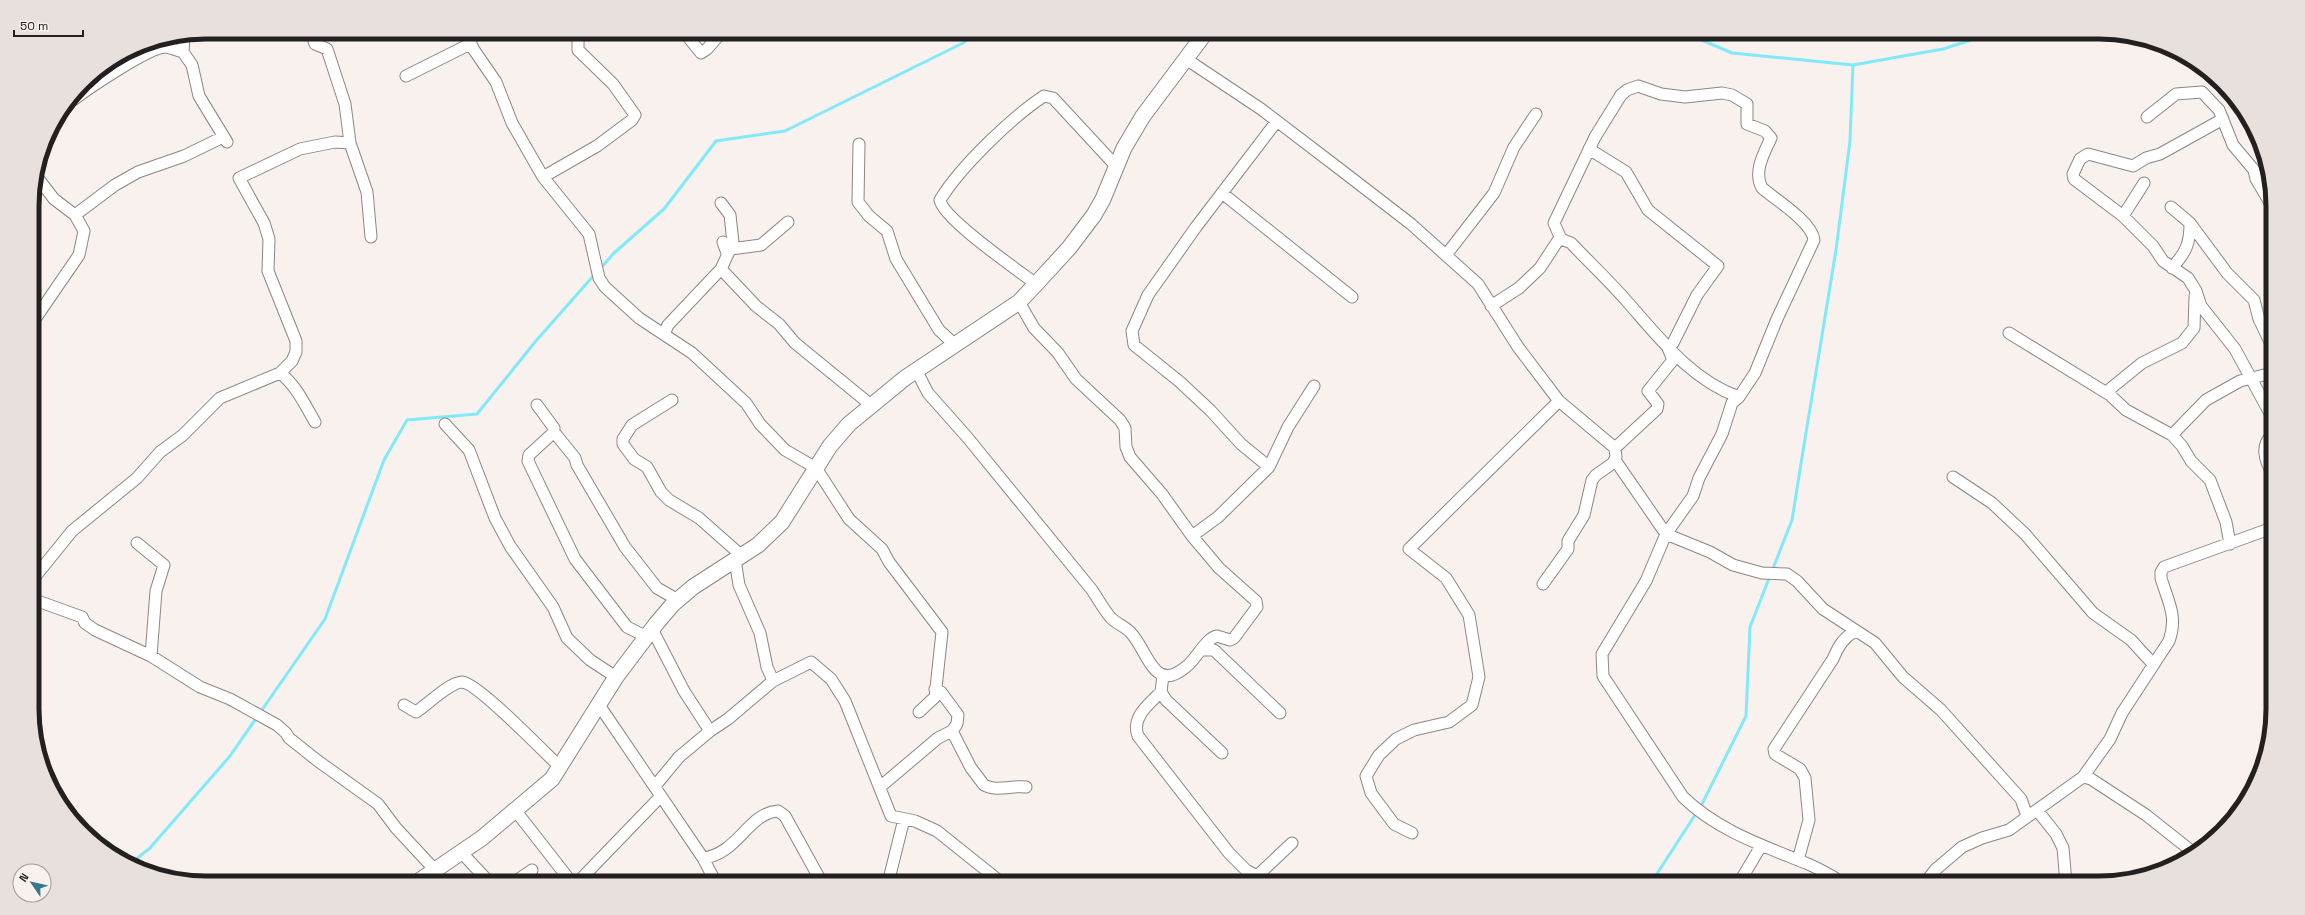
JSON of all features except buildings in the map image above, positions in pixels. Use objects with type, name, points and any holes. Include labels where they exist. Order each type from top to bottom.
[{"type":"street","points":[[313,39],[315,44],[327,49],[345,104],[350,143],[367,192],[371,237]]},
{"type":"street","points":[[468,39],[496,82],[512,123],[543,176],[589,234],[602,283],[622,304],[692,353],[746,403],[760,424],[784,450],[816,468],[849,519],[882,549],[889,562],[942,632],[934,700],[918,712]]},
{"type":"street","points":[[543,176],[597,146],[632,120],[635,115],[613,84],[578,50],[579,39]]},
{"type":"street","points":[[689,39],[700,53],[707,50],[716,39]]},
{"type":"street","points":[[426,876],[482,838],[552,779],[616,678],[649,633],[678,600],[693,587],[758,545],[782,522],[839,435],[871,405],[916,370],[1019,302],[1036,284],[1069,248],[1094,215],[1103,199],[1124,148],[1143,116],[1201,39]]},
{"type":"street","points":[[74,215],[116,185],[138,172],[184,156],[223,140],[199,96],[192,66],[183,52],[184,40]]},
{"type":"street","points":[[406,76],[470,44]]},
{"type":"street","points":[[84,93],[123,67],[148,54],[165,47],[183,52]]},
{"type":"street","points":[[1186,59],[1278,121],[1411,224],[1478,284],[1518,347],[1558,401],[1615,454],[1666,534],[1710,552],[1733,566],[1762,573],[1787,574],[1797,581],[1823,609],[1875,643],[1903,677],[1941,710],[2021,799],[2027,816]]},
{"type":"street","points":[[1739,398],[1707,382],[1668,348],[1571,242],[1561,239],[1554,223],[1589,149],[1620,95],[1638,86],[1661,94],[1686,97],[1722,93],[1732,95],[1749,106],[1747,124],[1765,131],[1771,138],[1763,155],[1758,172],[1758,182],[1762,188],[1806,224],[1814,234],[1814,240],[1777,319],[1755,373],[1739,398],[1732,403],[1722,434],[1699,478],[1693,496],[1666,534],[1646,580],[1602,654],[1601,669],[1603,676],[1683,797],[1694,807],[1750,841],[1798,860],[1829,876]]},
{"type":"street","points":[[2147,117],[2176,94],[2192,91],[2202,92],[2219,110],[2233,145],[2254,170],[2256,179],[2266,196]]},
{"type":"street","points":[[1036,284],[955,221],[941,206],[940,200],[945,191],[987,145],[1044,96],[1053,98],[1116,166]]},
{"type":"street","points":[[1446,255],[1494,193],[1514,147],[1536,114]]},
{"type":"street","points":[[2223,119],[2160,154],[2146,158],[2133,166],[2088,154],[2080,159],[2073,174],[2074,179],[2124,216],[2153,246],[2163,261],[2188,278],[2196,291],[2201,306],[2235,349],[2266,406]]},
{"type":"street","points":[[1269,467],[1241,444],[1211,411],[1180,382],[1134,345],[1132,331],[1148,295],[1222,193],[1278,121]]},
{"type":"street","points":[[39,572],[72,531],[137,478],[160,452],[183,435],[220,398],[280,373],[292,361],[296,352],[296,341],[268,271],[267,261],[269,239],[264,223],[239,178],[300,149],[335,142],[350,143]]},
{"type":"street","points":[[859,144],[858,202],[869,216],[887,231],[896,259],[939,330],[954,344]]},
{"type":"street","points":[[1589,149],[1626,172],[1648,210],[1679,237],[1718,266],[1697,294],[1673,342],[1668,348]]},
{"type":"street","points":[[39,313],[80,255],[84,232],[74,215],[54,199],[41,182]]},
{"type":"street","points":[[2124,216],[2144,183]]},
{"type":"street","points":[[1222,193],[1352,297]]},
{"type":"street","points":[[664,334],[668,325],[721,269],[727,248],[733,243],[730,216],[721,203]]},
{"type":"street","points":[[2171,208],[2190,223],[2227,273],[2254,300],[2259,319],[2266,334]]},
{"type":"street","points":[[727,248],[761,245],[788,222]]},
{"type":"street","points":[[2172,268],[2183,255],[2190,239],[2190,223]]},
{"type":"street","points":[[1491,306],[1519,288],[1540,268],[1561,239]]},
{"type":"street","points":[[721,269],[756,306],[779,324],[795,343],[871,405]]},
{"type":"street","points":[[2110,395],[2110,389],[2142,363],[2182,343],[2194,328],[2196,291]]},
{"type":"street","points":[[916,370],[928,393],[1092,590],[1110,617],[1131,633],[1153,670],[1163,675],[1176,674],[1187,666],[1202,650],[1209,639],[1217,636],[1230,640],[1234,638],[1257,607],[1257,604],[1219,568],[1192,536],[1162,494],[1130,457],[1126,447],[1125,428],[1120,420],[1076,379],[1058,353],[1034,328],[1019,302]]},
{"type":"street","points":[[2010,333],[2110,395],[2126,410],[2172,435],[2182,446],[2191,461],[2210,480],[2226,522],[2230,544]]},
{"type":"street","points":[[1543,584],[1568,549],[1568,541],[1584,515],[1592,480],[1657,409],[1658,404],[1648,391],[1673,360],[1668,348]]},
{"type":"street","points":[[280,373],[286,378],[302,400],[315,422]]},
{"type":"street","points":[[2172,435],[2206,400],[2240,381],[2266,374]]},
{"type":"street","points":[[1192,536],[1218,517],[1269,467],[1288,427],[1314,386]]},
{"type":"street","points":[[672,400],[632,425],[623,439],[623,444],[634,459],[647,467],[661,492],[669,500],[699,518],[738,558],[739,585],[760,633],[767,667],[773,681]]},
{"type":"street","points":[[1412,833],[1394,824],[1371,793],[1366,776],[1379,755],[1396,739],[1414,730],[1449,722],[1472,705],[1479,677],[1469,615],[1446,578],[1409,548],[1558,401]]},
{"type":"street","points":[[537,405],[554,428],[554,432],[575,458],[577,465],[625,547],[657,588],[678,600]]},
{"type":"street","points":[[445,424],[469,450],[494,518],[510,546],[553,607],[568,638],[590,660],[616,678]]},
{"type":"street","points":[[554,432],[529,454],[528,461],[575,559],[627,626],[649,633],[684,691],[710,730]]},
{"type":"street","points":[[2266,441],[2266,461]]},
{"type":"street","points":[[1953,478],[1992,503],[2026,534],[2092,613],[2131,640],[2153,664]]},
{"type":"street","points":[[1931,876],[1962,847],[1982,838],[2003,833],[2083,777],[2110,738],[2122,713],[2169,641],[2174,628],[2174,613],[2161,572],[2164,568],[2266,530]]},
{"type":"street","points":[[137,543],[164,565],[156,591],[151,656]]},
{"type":"street","points":[[39,601],[82,617],[85,623],[95,630],[151,656],[200,687],[230,699],[277,725],[289,738],[318,762],[378,804],[396,828],[435,870]]},
{"type":"street","points":[[1798,860],[1809,820],[1805,778],[1800,769],[1775,754],[1774,749],[1833,659],[1838,647],[1855,631]]},
{"type":"street","points":[[1202,650],[1214,650],[1280,712]]},
{"type":"street","points":[[655,786],[679,757],[710,730],[728,719],[773,681],[811,662],[831,679],[845,701],[891,816],[937,831],[993,876]]},
{"type":"street","points":[[1163,675],[1161,692],[1137,719],[1135,725],[1138,736],[1229,853],[1246,870],[1257,876],[1292,843]]},
{"type":"street","points":[[404,705],[416,712],[452,686],[461,682],[468,684],[493,702],[560,767]]},
{"type":"street","points":[[880,787],[938,738],[952,731],[957,724],[958,715],[941,692],[935,689]]},
{"type":"street","points":[[1161,692],[1166,700],[1222,754]]},
{"type":"street","points":[[599,705],[703,858],[712,876]]},
{"type":"street","points":[[952,731],[971,768],[984,785],[1001,788],[1014,785],[1026,787]]},
{"type":"street","points":[[2083,777],[2091,779],[2146,815],[2190,849]]},
{"type":"street","points":[[584,876],[661,796]]},
{"type":"street","points":[[515,810],[567,876]]},
{"type":"street","points":[[703,858],[722,853],[763,814],[778,810],[785,816],[818,876]]},
{"type":"street","points":[[2037,810],[2056,834],[2063,848],[2065,876]]},
{"type":"street","points":[[890,876],[904,819]]},
{"type":"street","points":[[1743,876],[1761,846]]},
{"type":"street","points":[[461,852],[483,876]]},
{"type":"street","points":[[523,876],[532,870]]},
{"type":"waterway","points":[[600,269],[614,253],[664,209],[716,141],[785,131],[963,43],[968,39]]},
{"type":"waterway","points":[[1699,39],[1732,53],[1853,65],[1943,49],[1974,39]]},
{"type":"waterway","points":[[1772,571],[1792,520],[1836,250],[1850,141],[1853,65]]},
{"type":"waterway","points":[[135,860],[150,848],[230,756],[325,619],[384,460],[407,420],[477,414],[535,342],[595,274]]},
{"type":"waterway","points":[[1700,808],[1746,716],[1750,627],[1770,576]]},
{"type":"waterway","points":[[1656,876],[1697,812]]}]
